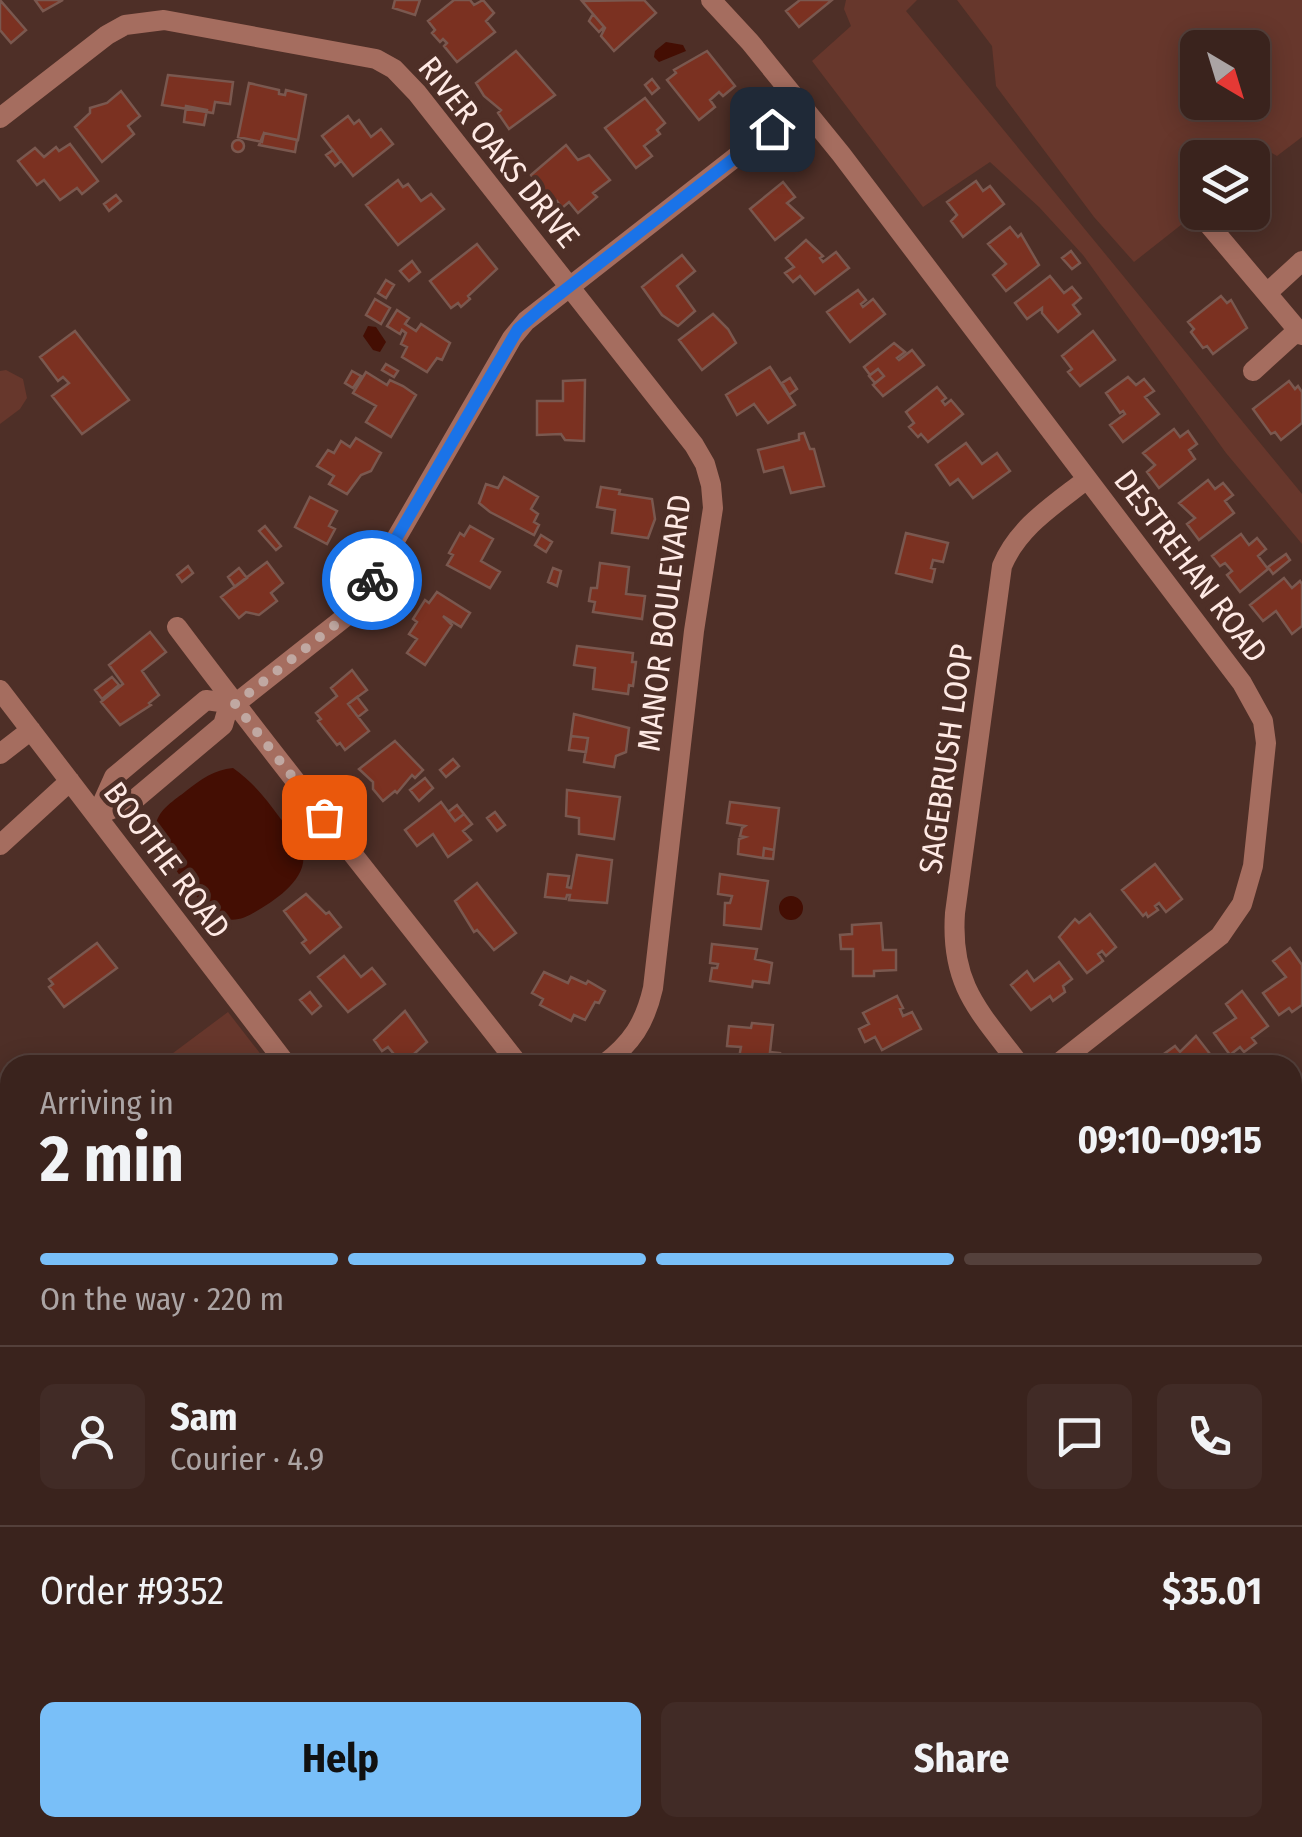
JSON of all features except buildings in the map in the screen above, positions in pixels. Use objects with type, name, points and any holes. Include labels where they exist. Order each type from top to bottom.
[{"type":"street","name":"DESTREHAN ROAD","points":[[711,0],[801,106],[1242,683],[1263,721],[1266,743],[1253,866],[1233,921],[1206,948],[1069,1055]]},
{"type":"street","name":"RIVER OAKS DRIVE","points":[[0,118],[106,35],[144,20],[164,20],[366,55],[402,76],[568,287],[801,106]]},
{"type":"street","points":[[1213,230],[1300,333],[1252,371]]},
{"type":"street","points":[[1267,293],[1302,260]]},
{"type":"street","points":[[96,815],[134,800],[223,725],[232,703],[349,614],[512,338],[526,321],[568,287]]},
{"type":"street","name":"MANOR BOULEVARD","points":[[568,287],[694,445],[712,485],[713,508],[694,630],[653,988],[646,1017],[632,1041],[615,1055]]},
{"type":"street","name":"SAGEBRUSH LOOP","points":[[1012,1055],[982,1016],[960,977],[954,956],[955,913],[1002,566],[1022,533],[1086,479]]},
{"type":"street","points":[[178,627],[232,703],[511,1055]]},
{"type":"street","name":"BOOTHE ROAD","points":[[0,690],[279,1055]]},
{"type":"street","points":[[96,815],[114,777],[206,700],[232,703]]},
{"type":"street","points":[[0,754],[31,730]]},
{"type":"street","points":[[0,845],[70,781]]},
{"type":"shaded area","points":[[846,0],[917,0],[906,11],[1302,494],[1302,544],[1226,453],[1083,255],[990,162],[923,207],[812,61],[851,26],[844,9]]},
{"type":"shaded area","points":[[957,0],[1302,0],[1302,137],[1277,156],[1270,152],[1270,140],[1180,140],[1180,226],[1134,262],[1094,217],[996,86],[992,46]]},
{"type":"shaded area","points":[[666,42],[683,45],[686,51],[659,62],[655,51]]},
{"type":"shaded area","points":[[368,326],[376,327],[386,342],[380,352],[373,350],[363,336]]},
{"type":"shaded area","points":[[0,371],[23,379],[27,398],[20,409],[0,424]]},
{"type":"shaded area","points":[[233,768],[259,791],[292,833],[303,860],[296,879],[281,895],[233,920],[211,910],[190,888],[162,846],[156,824],[172,801],[214,773]]},
{"type":"shaded area","points":[[791,896],[803,908],[791,920],[779,908]]},
{"type":"shaded area","points":[[228,1012],[261,1055],[170,1055]]},
{"type":"way so far","points":[[324,817],[235,704],[349,614],[372,580]]},
{"type":"route","points":[[372,580],[518,329],[772,129]]}]
